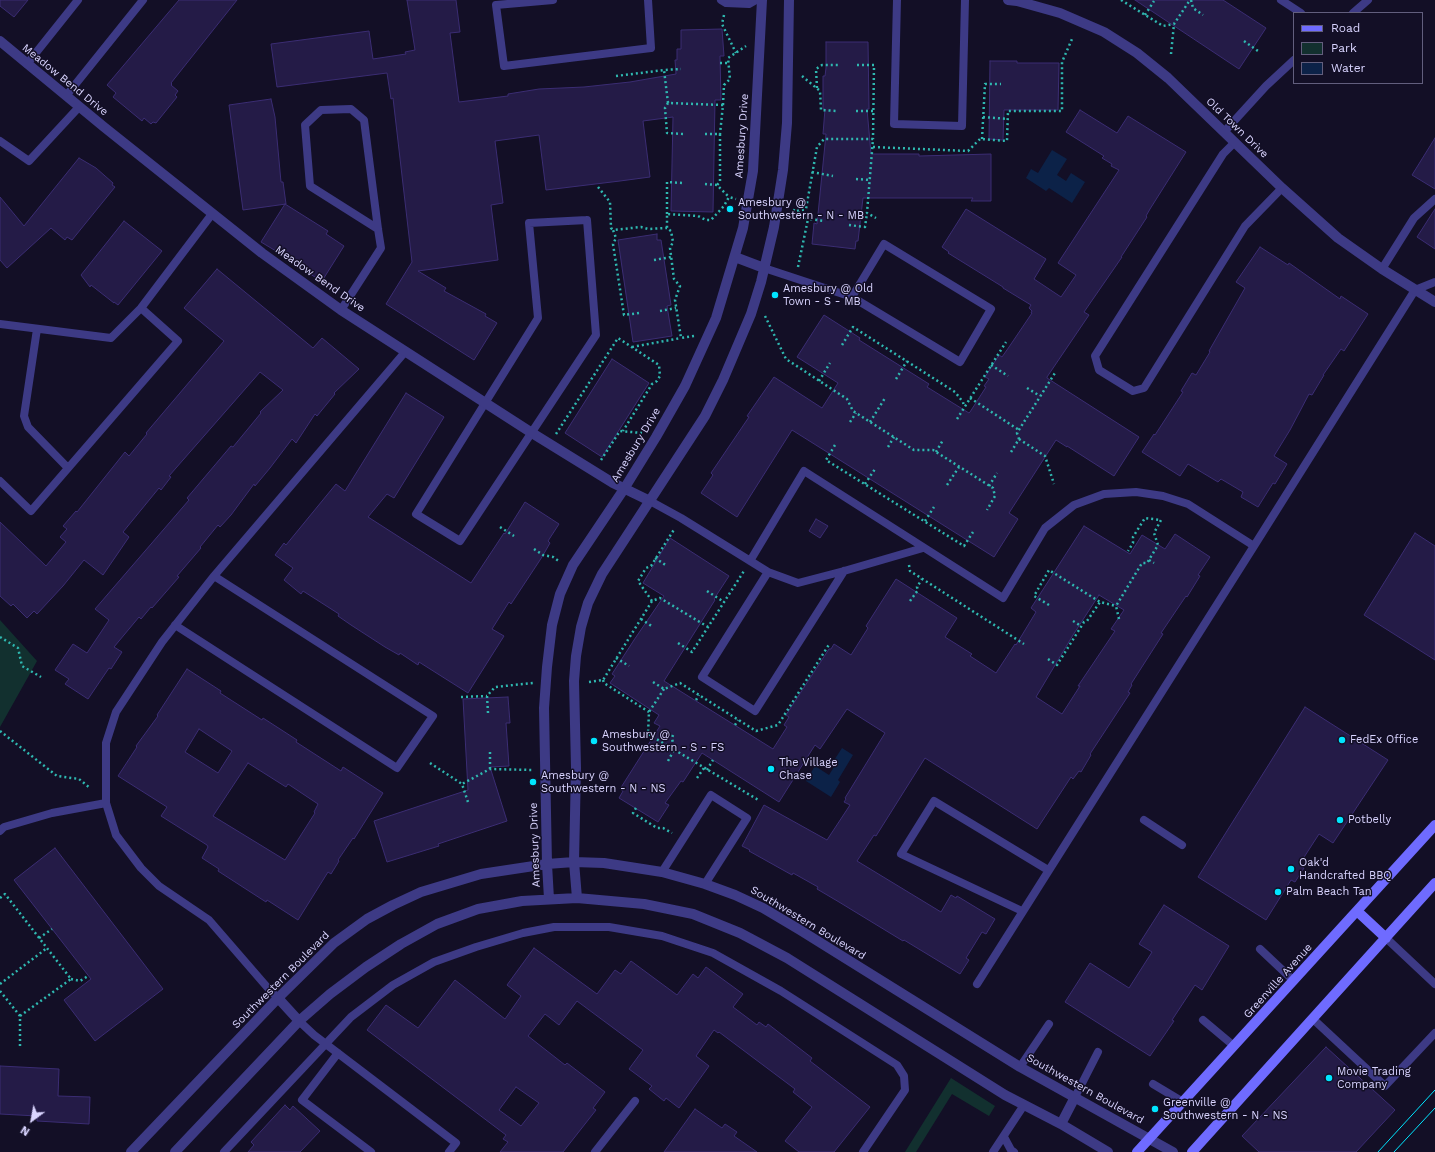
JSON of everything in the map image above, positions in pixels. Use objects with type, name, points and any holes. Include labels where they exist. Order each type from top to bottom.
[{"type":"main road","name":"Greenville Avenue","points":[[1137,1152],[1435,825]]},
{"type":"main road","points":[[1192,1152],[1435,883]]},
{"type":"main road","points":[[1357,911],[1386,938]]},
{"type":"street","name":"Amesbury Drive","points":[[549,899],[546,864],[544,708],[552,625],[560,594],[573,565],[624,488],[686,386],[716,318],[743,228],[753,171],[762,0]]},
{"type":"street","points":[[576,898],[574,862],[576,768],[574,681],[576,656],[581,627],[588,603],[602,574],[705,416],[723,380],[751,314],[774,227],[783,170],[787,123],[789,0]]},
{"type":"street","name":"Old Town Drive","points":[[1008,0],[1017,1],[1060,13],[1104,32],[1137,53],[1168,78],[1282,188],[1338,238],[1382,269],[1435,302]]},
{"type":"street","name":"Meadow Bend Drive","points":[[0,41],[212,214],[262,253],[341,310],[532,433],[613,483],[650,501]]},
{"type":"street","points":[[735,257],[764,268]]},
{"type":"street","name":"Southwestern Boulevard","points":[[131,1152],[278,998],[334,943],[367,919],[392,905],[421,892],[481,874],[546,864],[574,862],[604,863],[662,872],[735,895],[769,912],[1020,1067],[1174,1152]]},
{"type":"street","points":[[175,1152],[299,1021],[330,994],[366,967],[401,944],[437,924],[478,909],[522,901],[576,898],[644,904],[694,914],[740,933],[787,958],[998,1090],[1108,1152]]},
{"type":"street","points":[[278,998],[299,1021]]},
{"type":"street","points":[[1060,1124],[1075,1097]]},
{"type":"lane","points":[[27,64],[78,0]]},
{"type":"lane","points":[[66,96],[143,0]]},
{"type":"lane","points":[[553,0],[496,5],[504,66],[651,48],[648,0]]},
{"type":"lane","points":[[721,0],[726,3],[749,4],[756,0]]},
{"type":"lane","points":[[897,0],[894,124],[962,126],[965,0]]},
{"type":"lane","points":[[1281,0],[1299,12]]},
{"type":"lane","points":[[1354,12],[1368,0]]},
{"type":"lane","points":[[1224,132],[1266,86],[1293,61]]},
{"type":"lane","points":[[0,141],[29,161],[79,107]]},
{"type":"lane","points":[[341,310],[381,248],[364,120],[351,109],[321,110],[305,124],[310,186],[378,229]]},
{"type":"lane","points":[[1235,142],[1223,154],[1095,356],[1099,370],[1133,391],[1144,388],[1245,226],[1282,188]]},
{"type":"lane","points":[[1382,269],[1414,218],[1435,199]]},
{"type":"lane","points":[[0,324],[111,338],[141,308],[212,214]]},
{"type":"lane","points":[[587,220],[596,335],[532,433],[460,541],[416,514],[538,318],[529,223],[587,220]]},
{"type":"lane","points":[[764,268],[852,297],[960,362],[991,309],[884,244],[852,297]]},
{"type":"lane","points":[[978,984],[1022,911],[1415,290],[1435,282]]},
{"type":"lane","points":[[0,481],[31,511],[178,340],[141,308]]},
{"type":"lane","points":[[37,329],[24,416],[28,427],[68,468]]},
{"type":"lane","points":[[278,998],[266,987],[209,920],[159,886],[141,868],[116,835],[106,803],[106,742],[116,712],[162,642],[175,625],[214,576],[405,352]]},
{"type":"lane","points":[[748,564],[804,472],[1003,598],[1045,528],[1074,505],[1104,494],[1136,492],[1163,496],[1188,504],[1254,546]]},
{"type":"lane","points":[[650,501],[681,518],[748,564],[798,583],[922,548]]},
{"type":"lane","points":[[768,572],[702,677],[755,711],[844,571]]},
{"type":"lane","points":[[175,625],[397,768],[433,716],[214,576]]},
{"type":"lane","points":[[662,872],[711,795],[747,818],[704,884]]},
{"type":"lane","points":[[1022,911],[901,854],[934,801],[1048,870]]},
{"type":"lane","points":[[0,830],[4,827],[52,814],[106,803]]},
{"type":"lane","points":[[1144,820],[1182,845]]},
{"type":"lane","points":[[224,1152],[351,1017],[393,985],[434,962],[476,947],[523,933],[554,927],[609,927],[662,936],[713,953],[781,991],[897,1065],[904,1076],[905,1090],[863,1152]]},
{"type":"lane","points":[[1386,938],[1435,984]]},
{"type":"lane","points":[[1260,949],[1294,981]]},
{"type":"lane","points":[[1313,1019],[1385,1086],[1435,1033]]},
{"type":"lane","points":[[1203,1020],[1234,1046]]},
{"type":"lane","points":[[299,1021],[314,1035],[456,1143],[449,1152]]},
{"type":"lane","points":[[1020,1067],[1049,1024]]},
{"type":"lane","points":[[1075,1097],[1098,1052]]},
{"type":"lane","points":[[338,1053],[302,1100],[371,1152]]},
{"type":"lane","points":[[1153,1084],[1183,1102]]},
{"type":"lane","points":[[595,1152],[635,1101]]},
{"type":"lane","points":[[993,1152],[1024,1105]]},
{"type":"lane","points":[[1004,1136],[1011,1150],[1014,1152]]},
{"type":"path","points":[[1121,0],[1164,26],[1174,24]]},
{"type":"path","points":[[1191,0],[1193,8],[1203,15]]},
{"type":"path","points":[[1171,54],[1174,24],[1191,0]]},
{"type":"path","points":[[1145,15],[1154,1]]},
{"type":"path","points":[[725,14],[722,24],[736,53]]},
{"type":"path","points":[[873,147],[968,151],[980,139],[1007,141],[1008,111],[1062,111],[1062,62],[1072,39]]},
{"type":"path","points":[[1244,41],[1258,51]]},
{"type":"path","points":[[717,184],[720,182],[720,134],[724,85],[730,79],[728,58],[748,45]]},
{"type":"path","points":[[720,63],[729,63]]},
{"type":"path","points":[[817,88],[816,69],[822,65],[838,65]]},
{"type":"path","points":[[849,225],[865,227],[874,139],[874,65],[857,65]]},
{"type":"path","points":[[616,76],[681,69]]},
{"type":"path","points":[[664,70],[668,103],[665,108],[667,133],[683,134]]},
{"type":"path","points":[[802,76],[820,91],[821,110],[837,111]]},
{"type":"path","points":[[982,139],[985,84],[1001,84]]},
{"type":"path","points":[[668,103],[723,104]]},
{"type":"path","points":[[856,111],[874,112]]},
{"type":"path","points":[[983,118],[1008,119]]},
{"type":"path","points":[[705,134],[720,134]]},
{"type":"path","points":[[797,211],[806,208],[817,147],[824,139],[874,139]]},
{"type":"path","points":[[812,172],[833,176]]},
{"type":"path","points":[[856,179],[870,180]]},
{"type":"path","points":[[681,338],[675,300],[680,286],[674,279],[670,248],[673,242],[670,231],[667,228],[667,182],[682,183]]},
{"type":"path","points":[[705,184],[717,184],[729,197],[738,199]]},
{"type":"path","points":[[598,187],[610,202],[611,228],[616,238],[614,244],[624,315],[639,313]]},
{"type":"path","points":[[667,214],[698,216],[706,220],[711,220],[724,206],[729,197]]},
{"type":"path","points":[[793,210],[808,218],[825,221]]},
{"type":"path","points":[[867,214],[876,218]]},
{"type":"path","points":[[798,268],[808,218]]},
{"type":"path","points":[[613,230],[641,227],[648,229],[667,228]]},
{"type":"path","points":[[654,260],[671,257]]},
{"type":"path","points":[[660,311],[676,308]]},
{"type":"path","points":[[764,314],[786,359],[847,399],[853,411],[914,450],[933,450],[993,488],[995,496],[987,510]]},
{"type":"path","points":[[842,345],[853,327],[955,392],[963,402],[964,407]]},
{"type":"path","points":[[632,347],[696,336]]},
{"type":"path","points":[[562,437],[556,434],[618,338],[659,365],[660,376],[657,381],[652,384],[623,431],[620,431],[600,461]]},
{"type":"path","points":[[957,419],[1006,342]]},
{"type":"path","points":[[896,379],[907,361]]},
{"type":"path","points":[[819,381],[830,363]]},
{"type":"path","points":[[991,365],[1008,376]]},
{"type":"path","points":[[1054,484],[1045,456],[1019,439],[1017,433],[1055,373]]},
{"type":"path","points":[[1027,388],[1040,396]]},
{"type":"path","points":[[870,422],[885,398]]},
{"type":"path","points":[[970,398],[1019,430]]},
{"type":"path","points":[[850,422],[856,413]]},
{"type":"path","points":[[623,431],[645,433]]},
{"type":"path","points":[[888,447],[894,437]]},
{"type":"path","points":[[1010,452],[1019,439]]},
{"type":"path","points":[[936,452],[943,440]]},
{"type":"path","points":[[835,445],[826,460],[964,546],[973,532]]},
{"type":"path","points":[[948,485],[959,467]]},
{"type":"path","points":[[865,484],[875,469]]},
{"type":"path","points":[[989,486],[997,473]]},
{"type":"path","points":[[925,521],[934,507]]},
{"type":"path","points":[[1119,619],[1116,606],[1142,563],[1147,563],[1158,545],[1154,533],[1161,520],[1145,518],[1133,537],[1133,543],[1128,550]]},
{"type":"path","points":[[652,601],[638,581],[646,568],[651,566],[678,524]]},
{"type":"path","points":[[500,527],[514,536]]},
{"type":"path","points":[[534,549],[543,555],[553,557],[562,563]]},
{"type":"path","points":[[655,558],[667,566]]},
{"type":"path","points":[[1149,560],[1154,563]]},
{"type":"path","points":[[908,561],[910,571],[1024,644]]},
{"type":"path","points":[[678,643],[692,652],[748,564]]},
{"type":"path","points":[[1049,605],[1034,596],[1049,570],[1100,602],[1116,606]]},
{"type":"path","points":[[910,602],[918,590],[917,587],[922,579]]},
{"type":"path","points":[[707,591],[724,602]]},
{"type":"path","points":[[603,680],[652,601],[660,598],[708,627]]},
{"type":"path","points":[[1048,659],[1057,665],[1081,626],[1087,621],[1100,602]]},
{"type":"path","points":[[641,619],[653,627]]},
{"type":"path","points":[[1073,621],[1081,626]]},
{"type":"path","points":[[0,637],[18,648],[22,666],[41,677]]},
{"type":"path","points":[[760,801],[648,734],[649,712],[664,689],[680,683],[756,731],[778,725],[830,643]]},
{"type":"path","points":[[616,658],[629,666]]},
{"type":"path","points":[[590,682],[603,680]]},
{"type":"path","points":[[603,680],[604,683],[649,712]]},
{"type":"path","points":[[653,682],[664,689]]},
{"type":"path","points":[[488,713],[487,696],[495,686],[533,683]]},
{"type":"path","points":[[696,700],[699,695]]},
{"type":"path","points":[[461,697],[487,696]]},
{"type":"path","points":[[735,725],[738,720]]},
{"type":"path","points":[[0,731],[57,776],[79,779],[90,788]]},
{"type":"path","points":[[668,761],[674,750],[673,735]]},
{"type":"path","points":[[490,752],[490,769]]},
{"type":"path","points":[[707,770],[714,760]]},
{"type":"path","points":[[430,763],[462,784],[468,802]]},
{"type":"path","points":[[697,778],[704,768]]},
{"type":"path","points":[[462,784],[490,769],[535,770]]},
{"type":"path","points":[[636,808],[633,813],[657,828],[663,828],[682,840]]},
{"type":"path","points":[[0,898],[5,894],[71,979],[80,981],[88,976]]},
{"type":"path","points":[[39,938],[52,929]]},
{"type":"path","points":[[0,984],[47,948]]},
{"type":"path","points":[[20,1016],[71,979]]},
{"type":"path","points":[[0,991],[20,1016],[20,1048]]},
{"type":"green space","points":[[0,620],[37,661],[0,727]]},
{"type":"green space","points":[[951,1078],[995,1106],[989,1116],[952,1094],[916,1152],[905,1152]]},
{"type":"water","points":[[1052,150],[1067,159],[1057,175],[1066,181],[1071,173],[1085,182],[1072,203],[1049,188],[1046,191],[1026,178],[1031,169],[1038,173]]},
{"type":"water","points":[[842,748],[853,755],[838,780],[840,782],[831,797],[806,781],[815,766],[829,775],[834,767],[831,765]]},
{"type":"building","points":[[0,0],[28,0],[14,17],[0,6]]},
{"type":"building","points":[[179,0],[237,0],[171,83],[171,85],[178,91],[175,95],[177,97],[156,123],[153,122],[151,124],[144,118],[142,121],[113,97],[116,93],[107,85]]},
{"type":"building","points":[[407,0],[456,0],[460,32],[450,33],[459,102],[508,96],[508,94],[539,89],[584,87],[630,82],[676,74],[675,60],[677,60],[677,49],[681,49],[681,30],[722,29],[724,56],[720,56],[721,100],[715,100],[713,212],[671,211],[673,117],[643,121],[650,177],[546,190],[539,135],[495,141],[503,203],[491,205],[498,260],[418,271],[446,288],[444,291],[486,314],[485,316],[497,323],[474,360],[386,304],[412,262],[393,98],[391,99],[387,73],[277,87],[271,44],[369,31],[373,59],[406,54],[405,52],[415,50]]},
{"type":"building","points":[[1135,0],[1223,0],[1266,28],[1239,69]]},
{"type":"building","points":[[826,42],[868,42],[869,109],[867,109],[871,154],[919,154],[919,156],[991,154],[991,201],[971,201],[973,198],[863,198],[858,241],[856,241],[855,249],[812,244],[814,223],[817,224],[826,134],[823,134],[825,109],[823,109],[823,76],[825,76],[826,68]]},
{"type":"building","points":[[990,61],[1017,61],[1017,63],[1059,63],[1058,110],[1004,110],[1003,140],[989,139]]},
{"type":"building","points":[[271,99],[275,117],[281,182],[283,182],[286,204],[243,210],[229,105]]},
{"type":"building","points":[[1080,110],[1117,133],[1128,116],[1186,152],[1122,257],[1084,312],[1089,315],[1047,377],[1139,437],[1114,476],[1056,440],[1009,513],[1018,519],[994,557],[792,430],[737,517],[701,493],[713,475],[711,473],[774,377],[822,408],[838,383],[797,357],[824,315],[860,338],[859,340],[929,384],[927,387],[969,413],[970,412],[986,387],[984,386],[989,379],[985,377],[999,355],[1002,357],[1032,313],[1029,308],[1031,305],[948,253],[949,252],[942,247],[966,209],[1046,259],[1034,279],[1061,297],[1076,275],[1058,263],[1119,170],[1111,166],[1112,164],[1102,158],[1104,156],[1066,132]]},
{"type":"building","points":[[1435,138],[1435,189],[1412,175]]},
{"type":"building","points":[[79,158],[96,168],[113,183],[112,185],[115,187],[72,240],[67,237],[65,240],[51,228],[7,268],[0,260],[0,197],[24,226]]},
{"type":"building","points":[[285,204],[328,231],[326,234],[344,246],[322,281],[261,242]]},
{"type":"building","points":[[1435,209],[1435,249],[1417,237]]},
{"type":"building","points":[[124,221],[162,251],[118,305],[91,285],[90,287],[81,275]]},
{"type":"building","points":[[657,234],[657,240],[661,240],[671,305],[667,306],[672,336],[633,342],[618,240]]},
{"type":"building","points":[[1260,247],[1288,265],[1289,263],[1340,299],[1341,296],[1368,314],[1344,351],[1341,349],[1323,375],[1312,395],[1309,394],[1274,456],[1287,464],[1275,484],[1273,483],[1258,507],[1241,497],[1243,492],[1221,479],[1218,482],[1188,464],[1180,476],[1142,452],[1183,392],[1181,391],[1192,373],[1196,375],[1210,352],[1209,351],[1245,288],[1236,282]]},
{"type":"building","points":[[217,269],[313,348],[322,338],[359,369],[334,393],[335,394],[317,416],[315,414],[296,443],[292,439],[255,486],[254,484],[231,515],[220,527],[218,525],[177,576],[179,577],[141,619],[139,617],[114,647],[122,652],[88,699],[65,684],[69,679],[55,670],[73,644],[87,653],[109,620],[95,609],[189,500],[187,498],[231,446],[233,447],[261,413],[260,412],[283,390],[260,372],[169,476],[171,477],[161,490],[159,488],[123,532],[129,537],[103,575],[84,560],[63,586],[37,614],[34,611],[27,618],[13,604],[11,606],[0,596],[0,522],[46,566],[66,542],[60,537],[67,529],[63,526],[76,511],[77,512],[125,452],[129,456],[147,434],[146,433],[224,341],[184,308]]},
{"type":"building","points":[[612,359],[649,383],[602,457],[565,433]]},
{"type":"building","points":[[406,393],[444,417],[394,498],[387,494],[368,517],[471,583],[525,502],[559,524],[548,541],[550,543],[542,557],[511,604],[509,602],[492,629],[504,636],[468,693],[419,662],[418,665],[400,653],[399,655],[385,647],[338,616],[339,614],[303,591],[301,594],[284,580],[293,568],[275,555],[284,543],[286,545],[336,484],[345,491]]},
{"type":"building","points":[[816,519],[828,526],[820,538],[809,531]]},
{"type":"building","points":[[1084,526],[1130,554],[1142,535],[1165,549],[1175,534],[1210,557],[1198,575],[1200,576],[1187,597],[1186,596],[1161,633],[1163,634],[1131,684],[1132,685],[1128,692],[1130,693],[1090,754],[1091,755],[1081,772],[1079,771],[1073,779],[1071,777],[1037,829],[925,758],[876,836],[874,835],[857,861],[941,912],[951,895],[956,898],[957,896],[995,919],[986,934],[982,932],[966,958],[969,960],[960,974],[817,889],[818,887],[793,873],[792,875],[742,846],[764,805],[827,840],[850,805],[844,802],[846,799],[845,798],[885,733],[847,709],[820,749],[815,745],[779,802],[702,753],[683,782],[681,781],[665,803],[669,805],[658,822],[619,798],[623,791],[620,789],[660,726],[654,723],[659,715],[610,683],[615,676],[612,674],[664,596],[643,583],[670,538],[729,576],[664,681],[773,749],[787,727],[784,725],[789,717],[786,715],[829,649],[831,649],[834,644],[851,655],[868,628],[866,626],[896,579],[957,618],[945,637],[972,654],[970,656],[996,673],[1015,644],[1016,645],[1036,612],[1031,608]],"holes":[[[1099,595],[1124,610],[1111,629],[1115,631],[1078,686],[1080,686],[1062,714],[1036,697]]]},
{"type":"building","points":[[1415,533],[1435,546],[1435,660],[1364,615]]},
{"type":"building","points":[[187,669],[221,691],[220,693],[262,720],[263,718],[297,740],[296,742],[341,771],[343,767],[383,793],[354,839],[353,838],[338,860],[339,861],[331,874],[328,872],[298,920],[267,900],[266,902],[218,871],[219,869],[202,858],[208,847],[207,845],[161,816],[167,807],[118,776],[137,747],[136,746],[158,716],[157,715]],"holes":[[[199,729],[232,751],[218,773],[185,752]],[[248,763],[286,787],[288,784],[318,804],[314,812],[315,813],[285,860],[213,816]]]},
{"type":"building","points":[[508,697],[510,723],[506,723],[509,766],[490,767],[507,821],[438,844],[439,846],[387,862],[374,821],[468,790],[463,699]]},
{"type":"building","points":[[1305,707],[1388,760],[1333,843],[1319,834],[1299,865],[1304,868],[1295,882],[1291,880],[1266,920],[1198,877]]},
{"type":"building","points":[[55,848],[163,989],[95,1041],[64,1000],[91,979],[14,880]]},
{"type":"building","points":[[1164,905],[1229,946],[1202,990],[1195,985],[1172,1020],[1174,1021],[1150,1056],[1065,1002],[1090,963],[1129,988],[1152,952],[1139,944]]},
{"type":"building","points":[[534,948],[597,994],[615,970],[621,974],[631,961],[677,995],[693,974],[698,978],[706,967],[743,994],[733,1007],[757,1025],[759,1022],[766,1027],[768,1024],[812,1058],[810,1061],[870,1107],[834,1152],[799,1152],[785,1141],[812,1107],[793,1092],[795,1089],[719,1032],[718,1033],[714,1030],[696,1056],[709,1066],[679,1108],[666,1098],[664,1101],[649,1089],[652,1086],[629,1069],[643,1050],[577,1001],[559,1025],[545,1014],[528,1036],[565,1065],[567,1063],[605,1092],[593,1108],[596,1110],[563,1152],[500,1152],[508,1142],[503,1139],[506,1135],[367,1030],[386,1005],[418,1028],[455,980],[505,1019],[521,996],[507,985]],"holes":[[[516,1087],[539,1103],[521,1126],[499,1110]]]},
{"type":"building","name":"Movie Trading Company","points":[[1326,1047],[1395,1110],[1356,1152],[1259,1152],[1242,1136]]},
{"type":"building","points":[[0,1066],[59,1069],[58,1096],[90,1097],[89,1124],[37,1121],[37,1116],[0,1114]]},
{"type":"building","points":[[285,1105],[290,1110],[293,1106],[320,1131],[300,1152],[248,1152],[254,1145],[251,1142]]},
{"type":"building","points":[[695,1109],[722,1128],[725,1124],[737,1132],[734,1136],[757,1152],[664,1152]]},
{"type":"tram line","points":[[1378,1152],[1435,1090]]},
{"type":"tram line","points":[[1394,1152],[1435,1108]]},
{"type":"place","name":"Amesbury @ Southwestern - N - MB","points":[[730,209]]},
{"type":"place","name":"Amesbury @ Old Town - S - MB","points":[[775,295]]},
{"type":"place","name":"FedEx Office","points":[[1342,740]]},
{"type":"place","name":"Amesbury @ Southwestern - S - FS","points":[[594,741]]},
{"type":"place","name":"The Village Chase","points":[[771,769]]},
{"type":"place","name":"Amesbury @ Southwestern - N - NS","points":[[533,782]]},
{"type":"place","name":"Potbelly","points":[[1340,820]]},
{"type":"place","name":"Oak'd Handcrafted BBQ","points":[[1291,869]]},
{"type":"place","name":"Palm Beach Tan","points":[[1278,892]]},
{"type":"place","name":"Movie Trading Company","points":[[1329,1078]]},
{"type":"place","name":"Greenville @ Southwestern - N - NS","points":[[1155,1109]]}]
